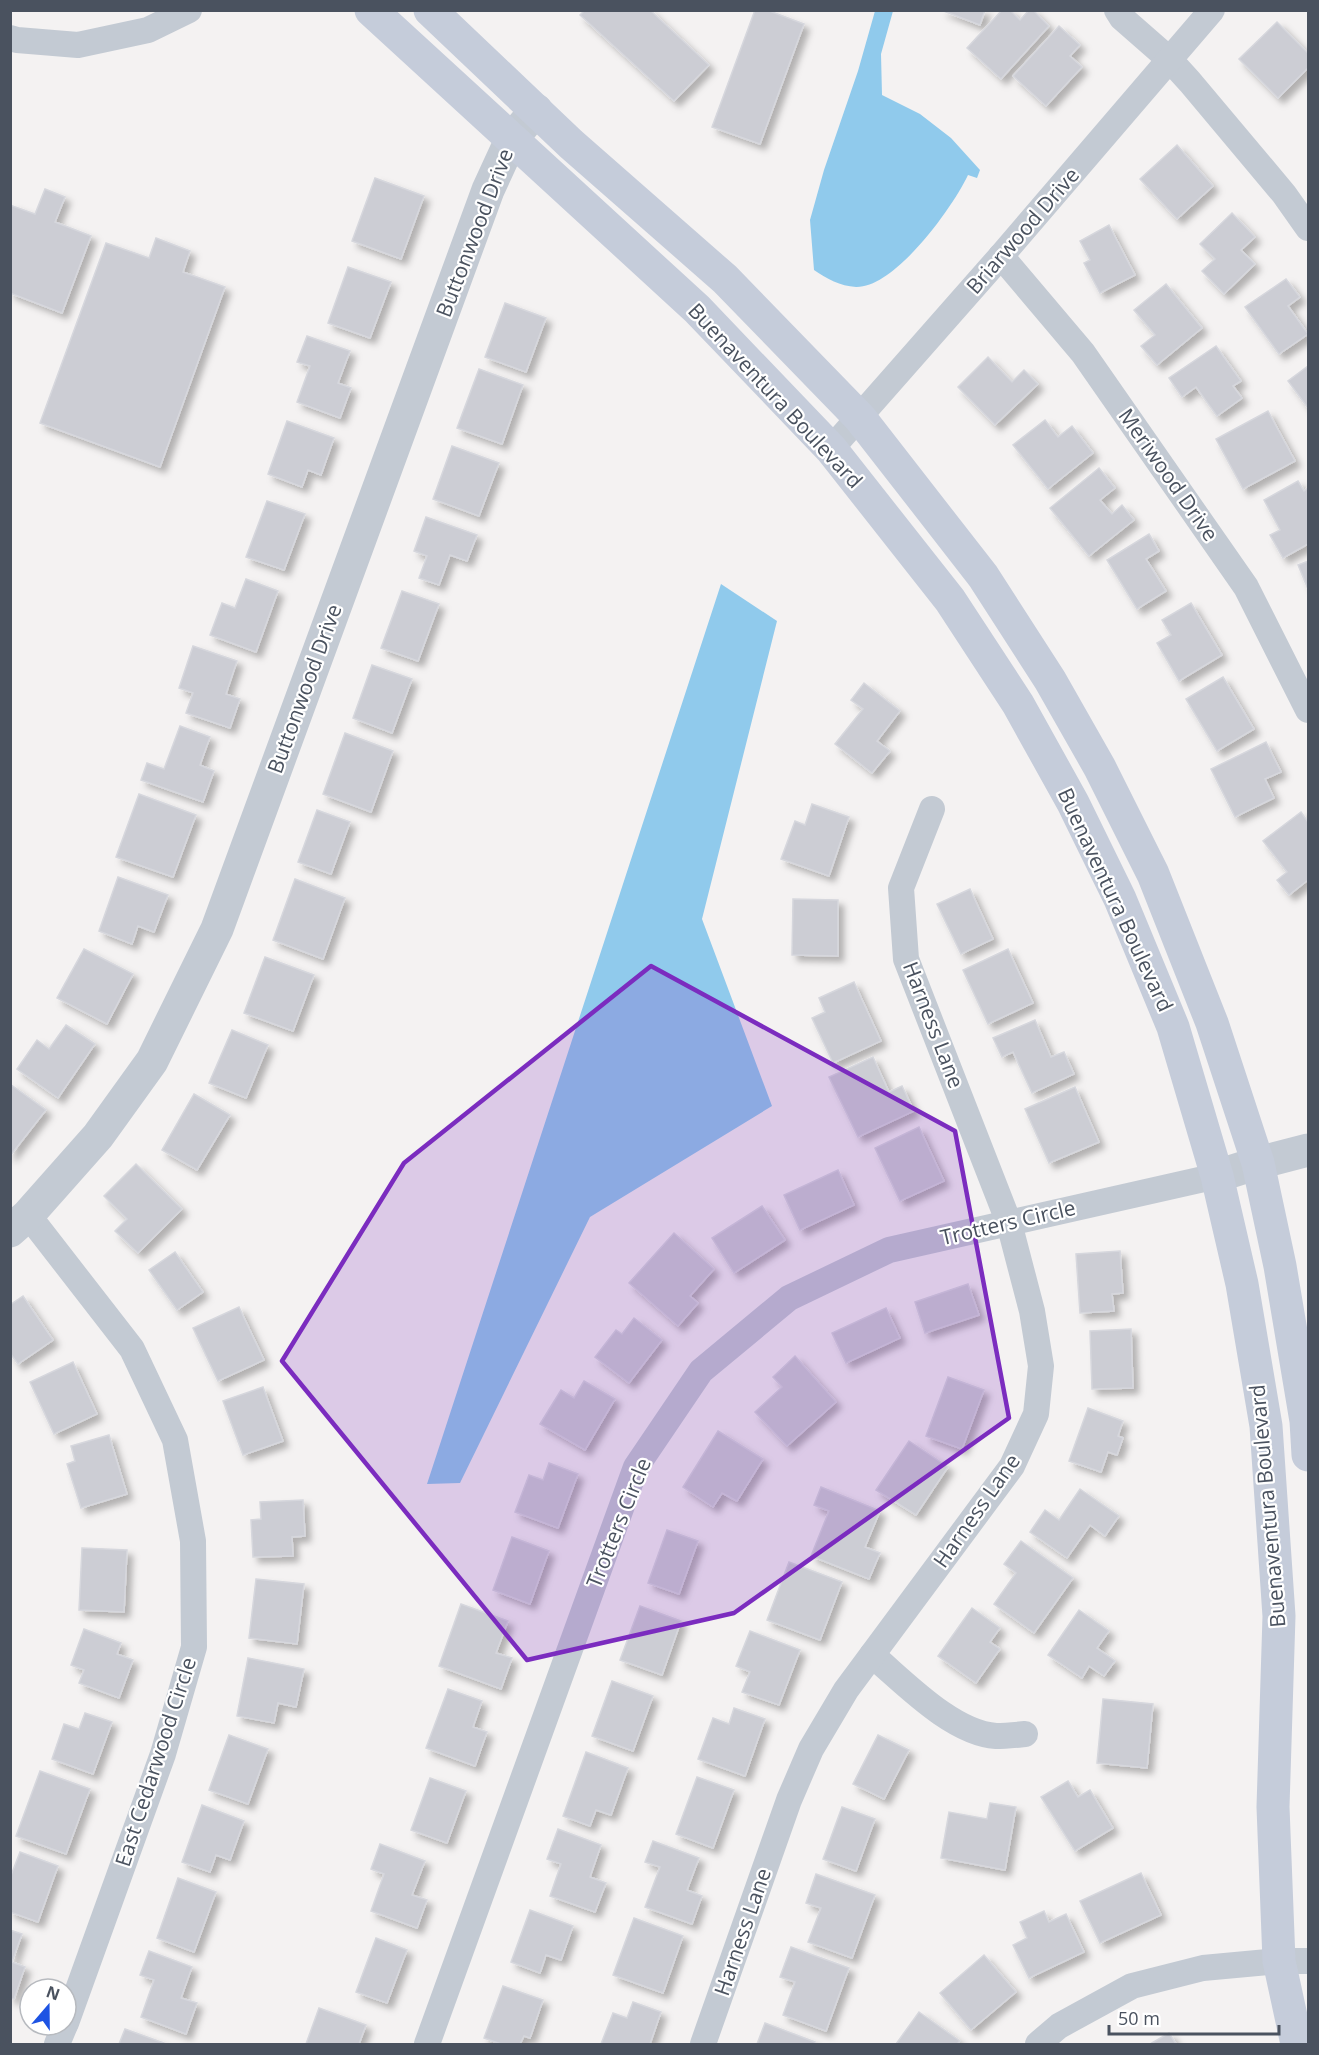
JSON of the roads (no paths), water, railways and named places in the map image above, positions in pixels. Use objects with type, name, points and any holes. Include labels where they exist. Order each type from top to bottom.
[{"type":"main road","name":"Buenaventura Boulevard","points":[[371,10],[697,309],[831,449],[950,600],[1018,704],[1073,803],[1120,899],[1173,1027],[1217,1176],[1242,1284],[1266,1426],[1279,1616],[1274,1807],[1294,1961],[1297,2044]]},
{"type":"main road","name":"Buenaventura Boulevard","points":[[429,10],[536,110],[725,279],[860,418],[983,576],[1050,680],[1100,768],[1158,885],[1212,1023],[1258,1163],[1282,1277],[1306,1421],[1308,1455]]},
{"type":"street","points":[[10,38],[78,45],[148,30],[189,10]]},
{"type":"street","points":[[1117,10],[1122,18],[1170,60],[1284,194],[1308,228]]},
{"type":"street","name":"Briarwood Drive","points":[[831,449],[1001,256],[1212,10]]},
{"type":"street","name":"Buttonwood Drive","points":[[19,1223],[98,1136],[152,1061],[217,929],[484,201],[511,140],[536,110]]},
{"type":"street","name":"Meriwood Drive","points":[[1001,256],[1083,353],[1246,587],[1308,710]]},
{"type":"street","name":"Harness Lane","points":[[703,2044],[789,1800],[811,1749],[846,1690],[1012,1466],[1036,1414],[1041,1366],[1032,1311],[1009,1222],[906,959],[901,888],[932,809]]},
{"type":"street","points":[[1217,1176],[1308,1150]]},
{"type":"street","name":"Trotters Circle","points":[[427,2044],[636,1467],[701,1371],[789,1298],[889,1250],[1217,1176]]},
{"type":"street","name":"East Cedarwood Circle","points":[[19,1223],[132,1349],[175,1440],[193,1541],[194,1647],[163,1754],[78,1991]]},
{"type":"street","points":[[872,1655],[935,1708],[960,1725],[994,1736],[1024,1734]]},
{"type":"street","points":[[1038,2044],[1059,2026],[1131,1986],[1203,1968],[1294,1961]]},
{"type":"water","points":[[875,11],[893,11],[881,54],[882,95],[920,114],[951,138],[980,170],[977,178],[968,175],[936,225],[905,260],[871,284],[856,287],[834,282],[814,270],[810,220]]},
{"type":"water","points":[[721,584],[777,621],[702,919],[772,1106],[590,1217],[460,1483],[427,1484]]}]
